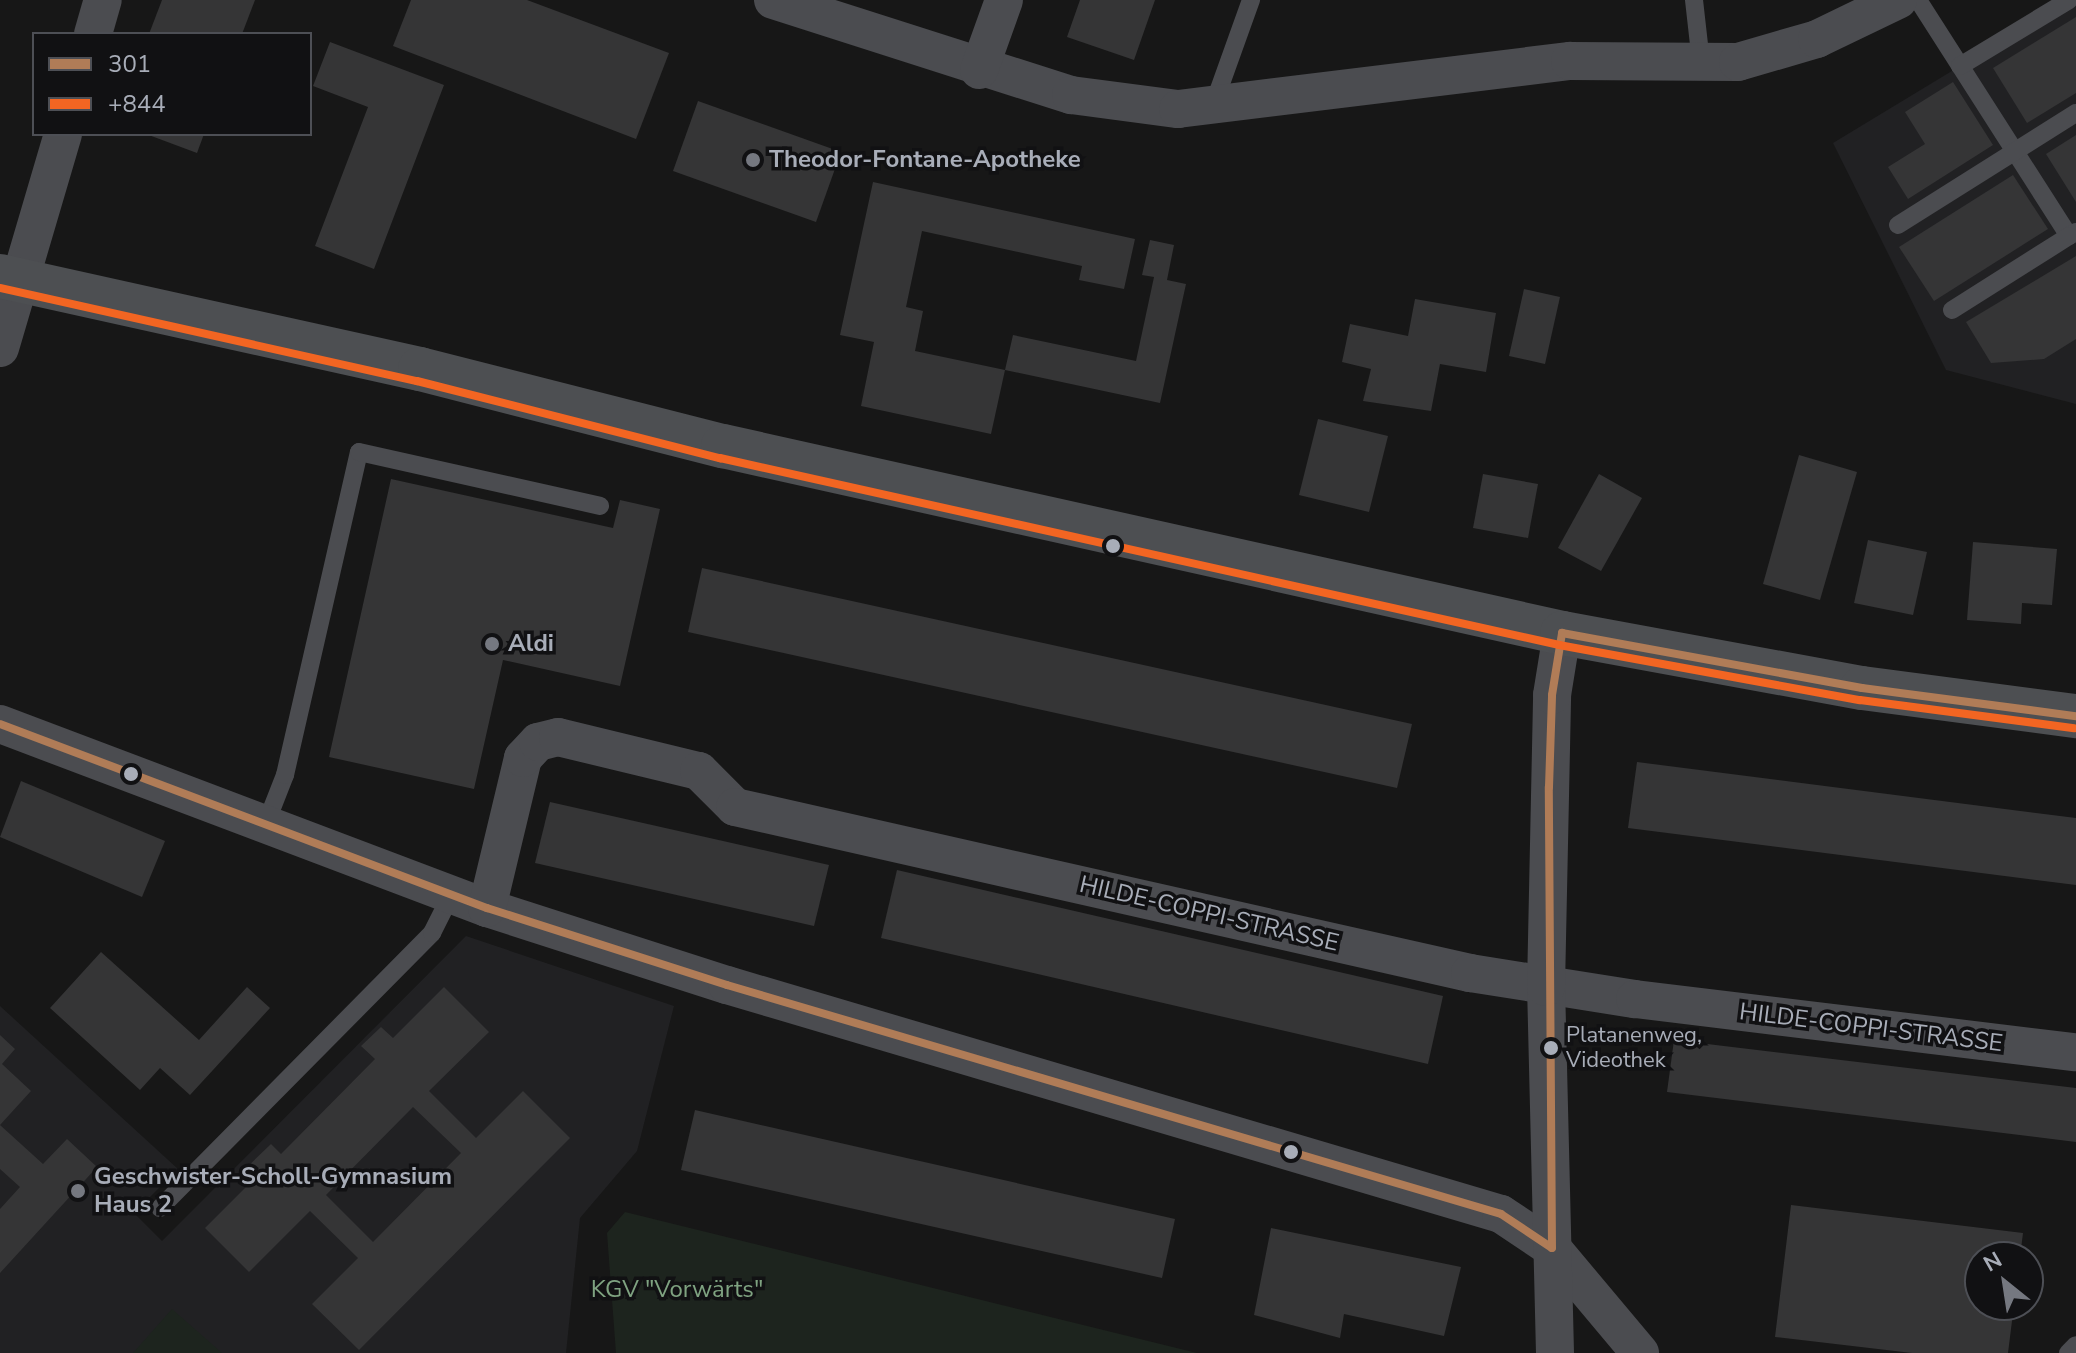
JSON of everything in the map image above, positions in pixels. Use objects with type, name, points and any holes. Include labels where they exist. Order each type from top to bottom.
[{"type":"main road","points":[[9,277],[420,369],[723,446],[1562,633],[1862,688],[2076,716]]},
{"type":"street","points":[[94,32],[103,0]]},
{"type":"street","points":[[773,0],[979,70],[1071,95],[1178,109],[1570,61],[1738,62],[1817,39],[1898,0]]},
{"type":"street","points":[[979,70],[1004,0]]},
{"type":"street","points":[[0,348],[9,277],[62,136]]},
{"type":"street","points":[[1555,1353],[1546,987],[1552,695],[1562,633]]},
{"type":"street","points":[[0,724],[487,908],[727,985],[1501,1214],[1552,1248],[1640,1353]]},
{"type":"street","name":"HILDE-COPPI-STRASSE","points":[[487,908],[523,758],[538,742],[558,737],[699,771],[735,807],[1546,987],[2076,1052]]},
{"type":"lane","points":[[1213,106],[1251,0]]},
{"type":"lane","points":[[1694,0],[1701,62]]},
{"type":"lane","points":[[1918,0],[2014,150],[2073,234],[1952,310]]},
{"type":"lane","points":[[1960,66],[2069,0]]},
{"type":"lane","points":[[1898,225],[2076,113]]},
{"type":"lane","points":[[265,826],[285,775],[359,452],[600,506]]},
{"type":"lane","points":[[160,1208],[432,933],[451,895]]},
{"type":"lane","points":[[2068,1353],[2076,1345]]},
{"type":"shaded area","points":[[2069,0],[2076,0],[2076,404],[1946,370],[1833,143]]},
{"type":"shaded area","points":[[466,936],[674,1006],[637,1151],[580,1218],[566,1353],[0,1353],[0,1006],[178,1169],[134,1213],[162,1241]]},
{"type":"green space","name":"KGV \"Vorwärts\"","points":[[625,1212],[1197,1353],[616,1353],[607,1233]]},
{"type":"green space","points":[[172,1309],[222,1353],[133,1353]]},
{"type":"building","points":[[162,0],[255,0],[243,32],[150,32]]},
{"type":"building","points":[[411,0],[527,0],[669,53],[636,139],[393,46]]},
{"type":"building","points":[[1080,0],[1155,0],[1134,60],[1067,37]]},
{"type":"building","points":[[2076,17],[2076,93],[2027,123],[1993,68]]},
{"type":"building","points":[[330,42],[444,85],[374,269],[315,246],[368,107],[313,86]]},
{"type":"building","points":[[1953,82],[1993,145],[1908,199],[1888,167],[1925,144],[1905,112]]},
{"type":"building","points":[[698,101],[841,152],[816,222],[673,171]]},
{"type":"building","points":[[2076,135],[2076,202],[2046,154]]},
{"type":"building","points":[[151,136],[203,136],[197,153]]},
{"type":"building","points":[[2013,175],[2048,229],[1934,301],[1899,247]]},
{"type":"building","points":[[873,182],[1135,239],[1124,289],[1079,280],[1082,266],[922,231],[906,307],[923,311],[915,351],[1005,370],[991,434],[861,406],[874,342],[840,335]]},
{"type":"building","points":[[1150,240],[1174,245],[1167,280],[1186,284],[1160,403],[1005,370],[1013,335],[1136,361],[1154,277],[1142,275]]},
{"type":"building","points":[[2076,256],[2076,339],[2044,359],[1991,363],[1966,322]]},
{"type":"building","points":[[1524,289],[1560,297],[1545,364],[1509,356]]},
{"type":"building","points":[[1415,299],[1496,313],[1486,372],[1440,364],[1431,411],[1363,401],[1371,369],[1342,362],[1350,324],[1408,336]]},
{"type":"building","points":[[1318,419],[1388,436],[1369,512],[1299,495]]},
{"type":"building","points":[[1799,455],[1857,472],[1820,600],[1763,584]]},
{"type":"building","points":[[1483,474],[1538,484],[1528,538],[1473,528]]},
{"type":"building","points":[[1599,474],[1642,498],[1601,571],[1558,548]]},
{"type":"building","name":"Aldi","points":[[391,479],[613,528],[620,500],[660,509],[620,686],[503,660],[474,789],[329,757]]},
{"type":"building","points":[[1868,540],[1927,552],[1913,615],[1854,603]]},
{"type":"building","points":[[1973,542],[2057,549],[2052,605],[2022,603],[2021,624],[1967,620]]},
{"type":"building","points":[[702,568],[1412,724],[1397,788],[688,632]]},
{"type":"building","points":[[1637,762],[2076,818],[2076,885],[1628,828]]},
{"type":"building","points":[[21,781],[165,841],[142,897],[0,837]]},
{"type":"building","points":[[550,802],[829,865],[814,926],[535,863]]},
{"type":"building","points":[[897,870],[1443,996],[1428,1064],[881,938]]},
{"type":"building","points":[[101,952],[199,1040],[247,987],[270,1008],[190,1095],[160,1068],[140,1090],[50,1008]]},
{"type":"building","points":[[444,987],[489,1032],[429,1091],[476,1138],[523,1091],[570,1138],[359,1350],[312,1304],[358,1258],[310,1211],[249,1272],[205,1228],[253,1180],[244,1170],[271,1144],[281,1154],[375,1059],[361,1046],[381,1027],[393,1038]],"holes":[[[413,1107],[461,1153],[373,1242],[326,1195]]]},
{"type":"building","points":[[0,1035],[15,1049],[2,1064],[31,1091],[0,1125]]},
{"type":"building","points":[[1674,1040],[2076,1088],[2076,1142],[1667,1092]]},
{"type":"building","points":[[695,1110],[1175,1219],[1162,1278],[681,1170]]},
{"type":"building","points":[[0,1125],[43,1164],[67,1139],[97,1167],[0,1273],[0,1209],[20,1187],[0,1169]]},
{"type":"building","points":[[1791,1205],[2023,1233],[2022,1241],[1964,1241],[1964,1321],[2012,1321],[2008,1353],[1912,1353],[1775,1337]]},
{"type":"building","points":[[1271,1228],[1461,1267],[1444,1336],[1344,1314],[1340,1338],[1254,1315]]},
{"type":"transit line","name":"+844","points":[[0,288],[417,381],[720,458],[1559,645],[1860,700],[2074,728]]},
{"type":"transit line","name":"301","points":[[1552,1248],[1549,787],[1552,695],[1562,633],[1862,688],[2076,716]]},
{"type":"transit line","name":"301","points":[[0,724],[487,908],[727,985],[1501,1214],[1552,1248]]},
{"type":"place","name":"Theodor-Fontane-Apotheke","points":[[753,160]]},
{"type":"place","name":"Aldi","points":[[492,644]]},
{"type":"place","name":"Platanenweg, Videothek","points":[[1551,1048]]},
{"type":"place","name":"Geschwister-Scholl-Gymnasium Haus 2","points":[[78,1191]]}]
